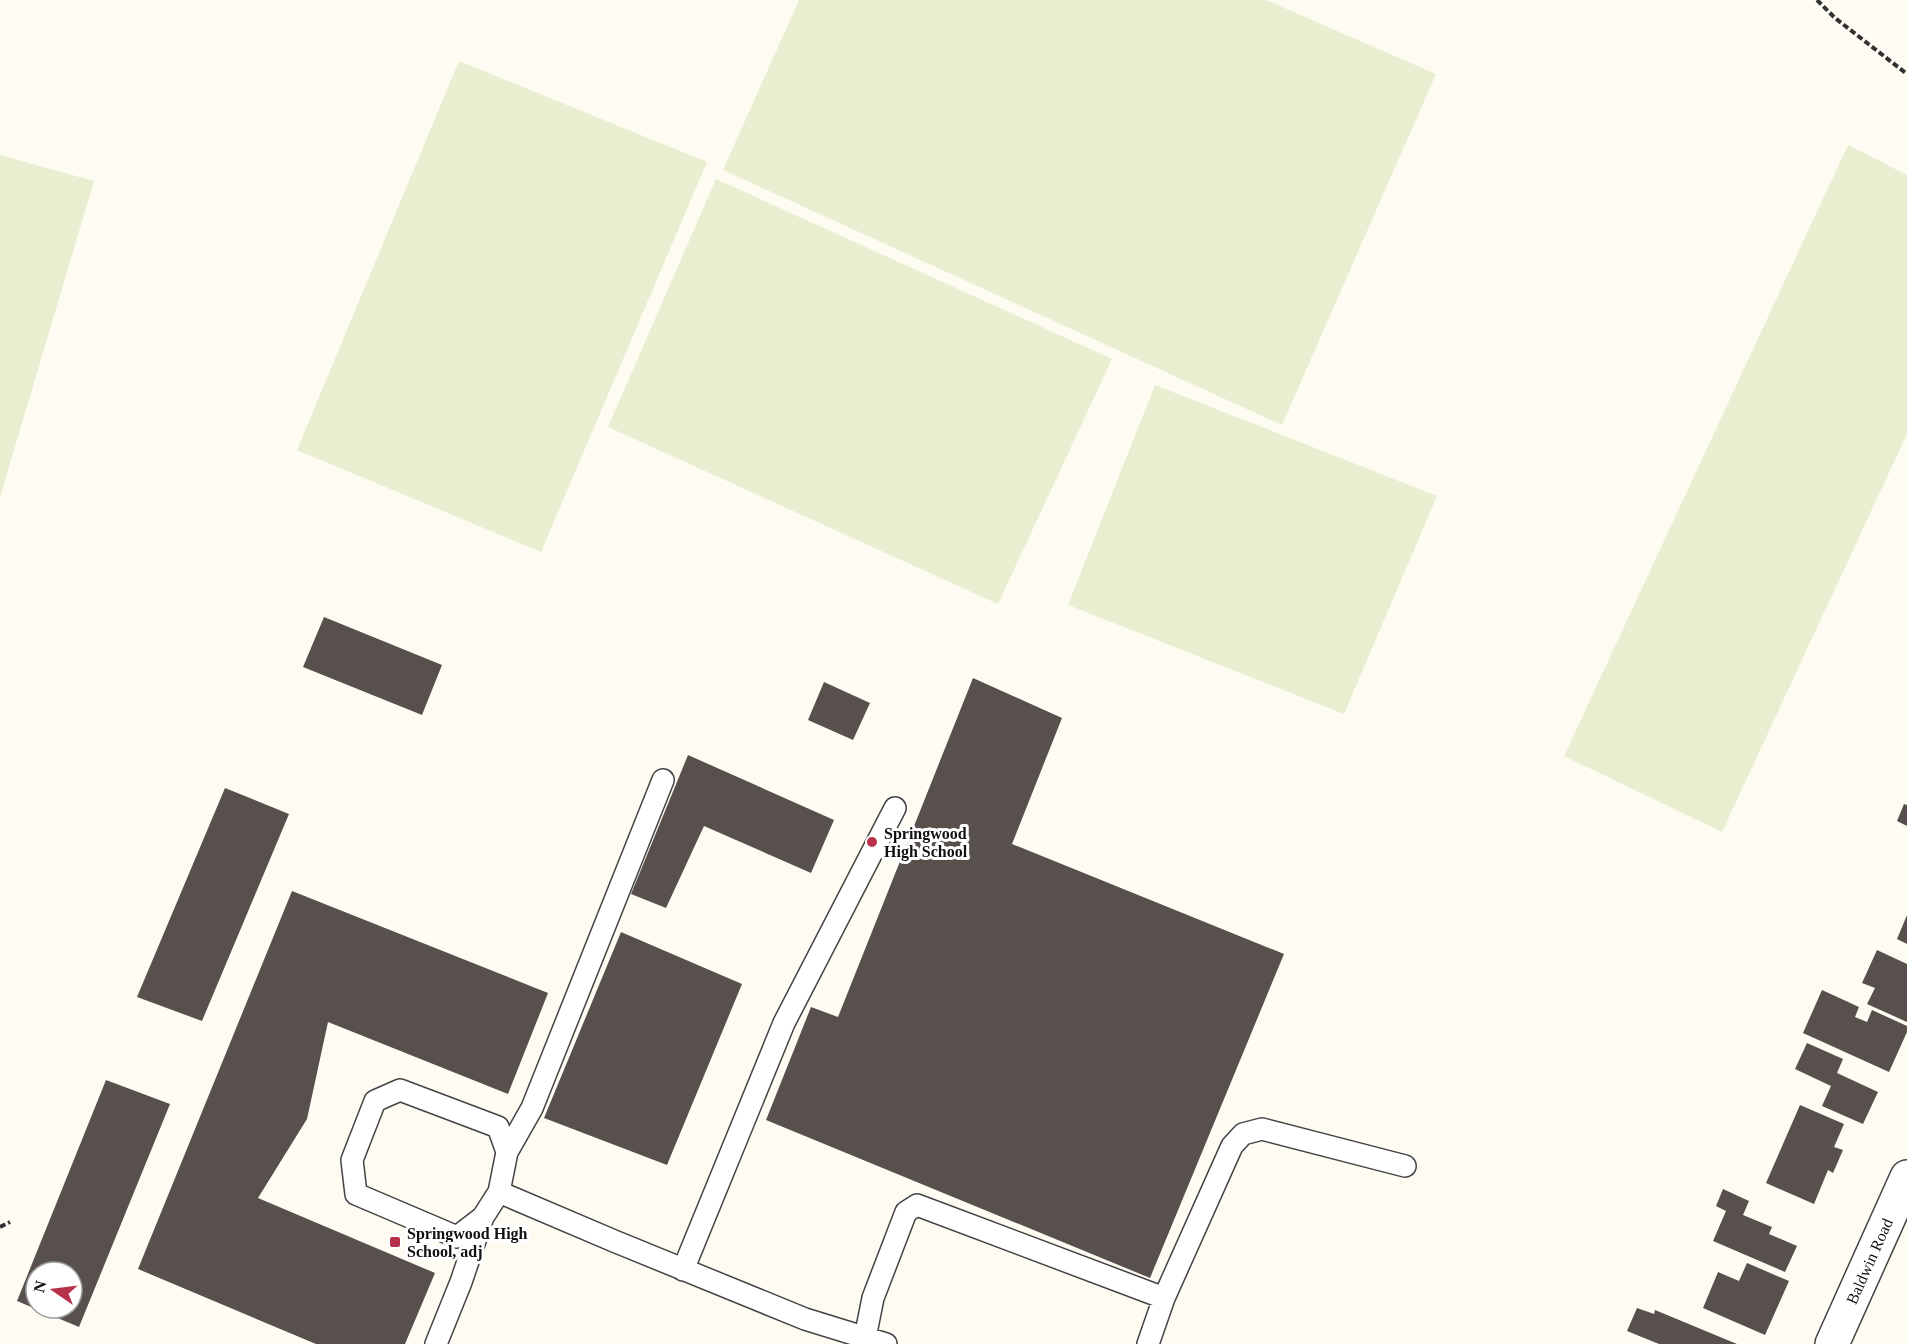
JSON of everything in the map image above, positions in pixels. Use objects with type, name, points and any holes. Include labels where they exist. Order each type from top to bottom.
[{"type":"street","name":"Baldwin Road","points":[[1832,1344],[1907,1178]]},
{"type":"lane","points":[[436,1344],[461,1282],[483,1217],[499,1192],[507,1152],[532,1108],[663,780]]},
{"type":"lane","points":[[683,1270],[784,1023],[895,808]]},
{"type":"lane","points":[[483,1217],[457,1237],[356,1194],[352,1160],[375,1101],[400,1090],[498,1127],[507,1152]]},
{"type":"lane","points":[[1148,1344],[1164,1298],[1232,1146],[1243,1134],[1262,1129],[1405,1166]]},
{"type":"lane","points":[[499,1192],[805,1319],[886,1344]]},
{"type":"lane","points":[[865,1338],[873,1298],[906,1212],[917,1206],[1164,1298]]},
{"type":"path","points":[[1817,0],[1835,18],[1907,74]]},
{"type":"path","points":[[0,1227],[10,1222]]},
{"type":"green space","points":[[799,0],[1266,0],[1436,74],[1282,425],[723,170]]},
{"type":"green space","points":[[459,61],[707,162],[541,552],[297,450]]},
{"type":"green space","points":[[1848,145],[1907,175],[1907,434],[1722,832],[1564,756]]},
{"type":"green space","points":[[0,155],[94,181],[0,497]]},
{"type":"green space","points":[[716,179],[1112,359],[998,604],[608,427]]},
{"type":"green space","points":[[1155,385],[1437,496],[1344,714],[1068,605]]},
{"type":"building","points":[[324,617],[442,665],[422,715],[303,667]]},
{"type":"building","points":[[973,678],[1062,718],[1012,844],[1284,954],[1150,1278],[766,1120],[811,1007],[838,1017]]},
{"type":"building","points":[[824,682],[870,703],[853,740],[808,720]]},
{"type":"building","points":[[688,755],[834,820],[811,873],[704,826],[666,908],[631,894]]},
{"type":"building","points":[[225,788],[289,814],[202,1021],[137,997]]},
{"type":"building","points":[[1904,804],[1907,805],[1907,826],[1897,821]]},
{"type":"building","points":[[292,891],[548,993],[508,1094],[328,1022],[307,1119],[258,1198],[435,1273],[405,1344],[316,1344],[138,1269]]},
{"type":"building","points":[[1907,915],[1907,944],[1897,939]]},
{"type":"building","points":[[621,932],[742,984],[667,1165],[544,1118]]},
{"type":"building","points":[[1877,950],[1907,964],[1907,1022],[1867,1004],[1875,988],[1862,983]]},
{"type":"building","points":[[1822,990],[1859,1007],[1855,1017],[1867,1022],[1872,1010],[1907,1026],[1907,1032],[1889,1072],[1803,1033]]},
{"type":"building","points":[[1807,1043],[1843,1059],[1837,1073],[1878,1092],[1863,1124],[1822,1106],[1831,1086],[1795,1069]]},
{"type":"building","points":[[106,1080],[170,1104],[84,1315],[84,1260],[34,1260]]},
{"type":"building","points":[[1800,1105],[1844,1124],[1834,1147],[1843,1150],[1833,1173],[1828,1170],[1814,1204],[1766,1183]]},
{"type":"building","points":[[1723,1189],[1749,1201],[1743,1215],[1772,1227],[1769,1234],[1797,1246],[1785,1272],[1713,1241],[1726,1211],[1716,1206]]},
{"type":"building","points":[[1747,1263],[1789,1281],[1765,1335],[1703,1308],[1718,1272],[1739,1281]]},
{"type":"building","points":[[24,1284],[24,1304],[17,1301]]},
{"type":"building","points":[[1637,1308],[1654,1314],[1655,1310],[1737,1344],[1659,1344],[1627,1331]]},
{"type":"building","points":[[62,1320],[82,1320],[79,1327]]},
{"type":"place","name":"Springwood High School","points":[[872,842]]},
{"type":"place","name":"Springwood High School, adj","points":[[395,1242]]}]
